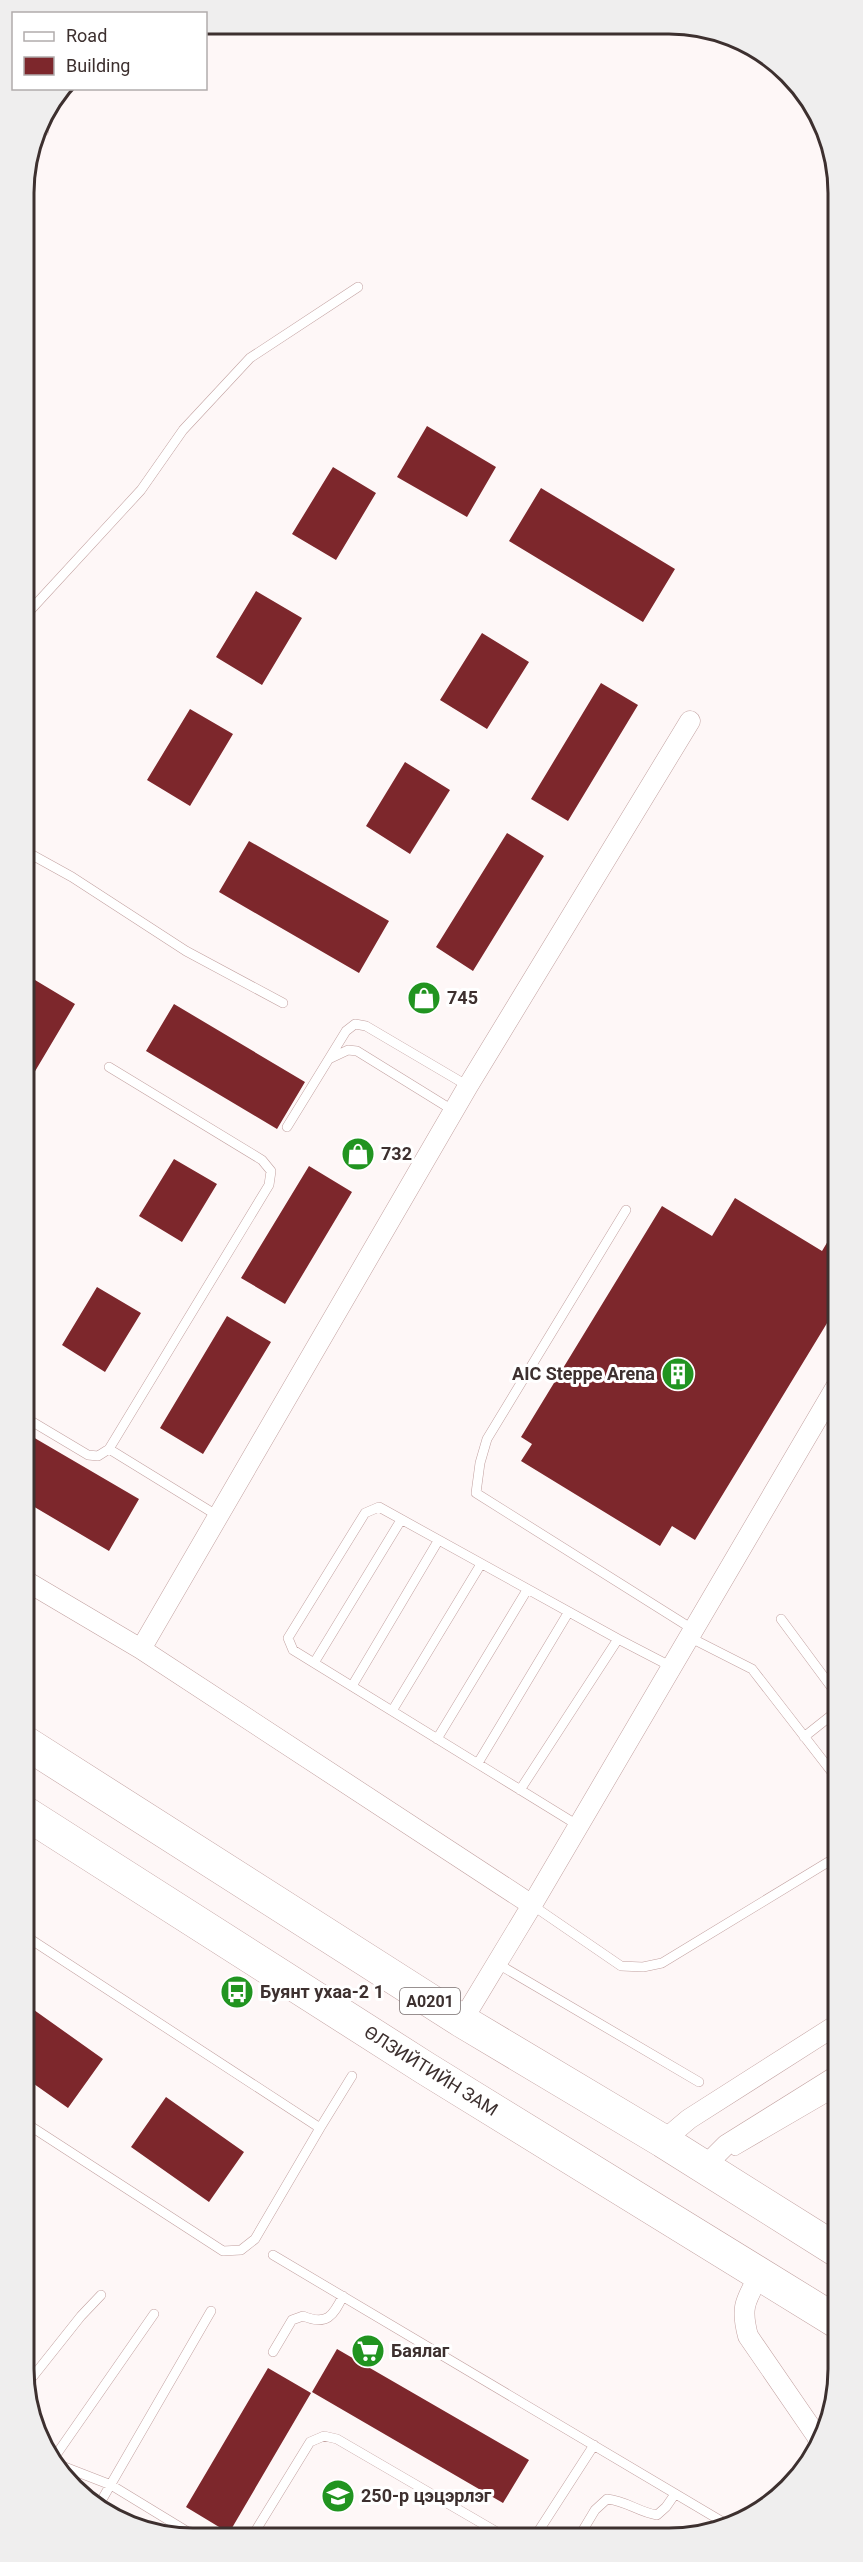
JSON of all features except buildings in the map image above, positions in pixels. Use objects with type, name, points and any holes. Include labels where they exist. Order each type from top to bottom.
[{"type":"highway","name":"A0201","points":[[34,1748],[462,2021],[663,2141],[828,2245]]},
{"type":"highway","name":"ӨЛЗИЙТИЙН ЗАМ","points":[[34,1819],[425,2068],[828,2316]]},
{"type":"street","points":[[141,1649],[468,1086],[690,721]]},
{"type":"street","points":[[462,2021],[498,1964],[828,1400]]},
{"type":"street","points":[[34,1586],[141,1649],[532,1905]]},
{"type":"street","points":[[663,2141],[698,2113],[828,2030]]},
{"type":"street","points":[[704,2167],[726,2145],[828,2081]]},
{"type":"street","points":[[760,2274],[746,2300],[743,2317],[748,2336],[815,2432]]},
{"type":"lane","points":[[35,605],[141,490],[183,430],[250,358],[358,287]]},
{"type":"lane","points":[[35,856],[72,877],[186,951],[283,1003]]},
{"type":"lane","points":[[287,1127],[346,1031],[355,1024],[366,1026],[468,1086]]},
{"type":"lane","points":[[328,1060],[348,1050],[357,1051],[454,1111]]},
{"type":"lane","points":[[34,1423],[88,1455],[98,1456],[109,1449],[269,1185],[271,1171],[262,1160],[109,1067]]},
{"type":"lane","points":[[626,1209],[487,1439],[480,1463],[476,1493],[691,1634],[752,1669],[828,1767]]},
{"type":"lane","points":[[109,1449],[218,1516]]},
{"type":"lane","points":[[579,1826],[293,1650],[288,1638],[365,1513],[379,1507],[568,1613],[672,1667]]},
{"type":"lane","points":[[314,1663],[401,1520]]},
{"type":"lane","points":[[352,1686],[438,1540]]},
{"type":"lane","points":[[392,1711],[481,1564]]},
{"type":"lane","points":[[437,1739],[527,1590]]},
{"type":"lane","points":[[477,1763],[568,1613]]},
{"type":"lane","points":[[781,1619],[828,1682]]},
{"type":"lane","points":[[520,1790],[618,1639]]},
{"type":"lane","points":[[804,1737],[828,1718]]},
{"type":"lane","points":[[532,1905],[621,1966],[643,1967],[662,1963],[828,1862]]},
{"type":"lane","points":[[34,1942],[320,2128]]},
{"type":"lane","points":[[498,1964],[699,2082]]},
{"type":"lane","points":[[34,2129],[223,2251],[241,2250],[255,2238],[352,2076]]},
{"type":"lane","points":[[735,2151],[828,2097]]},
{"type":"lane","points":[[273,2254],[718,2519]]},
{"type":"lane","points":[[35,2374],[81,2316],[101,2295]]},
{"type":"lane","points":[[273,2352],[292,2319],[303,2316],[314,2320],[326,2319],[335,2312],[343,2296]]},
{"type":"lane","points":[[103,2499],[211,2311]]},
{"type":"lane","points":[[58,2452],[154,2314]]},
{"type":"lane","points":[[258,2528],[310,2442],[324,2436],[338,2439],[490,2528]]},
{"type":"lane","points":[[541,2528],[594,2445]]},
{"type":"lane","points":[[71,2469],[111,2484],[179,2526]]},
{"type":"lane","points":[[584,2528],[595,2510],[608,2499],[622,2500],[644,2513],[657,2515],[675,2494]]},
{"type":"place","name":"745","points":[[424,998]]},
{"type":"place","name":"732","points":[[358,1154]]},
{"type":"place","name":"AIC Steppe Arena","points":[[678,1374]]},
{"type":"place","name":"Буянт ухаа-2 1","points":[[237,1992]]},
{"type":"place","name":"Баялаг","points":[[368,2351]]},
{"type":"place","name":"250-р цэцэрлэг","points":[[338,2496]]}]
